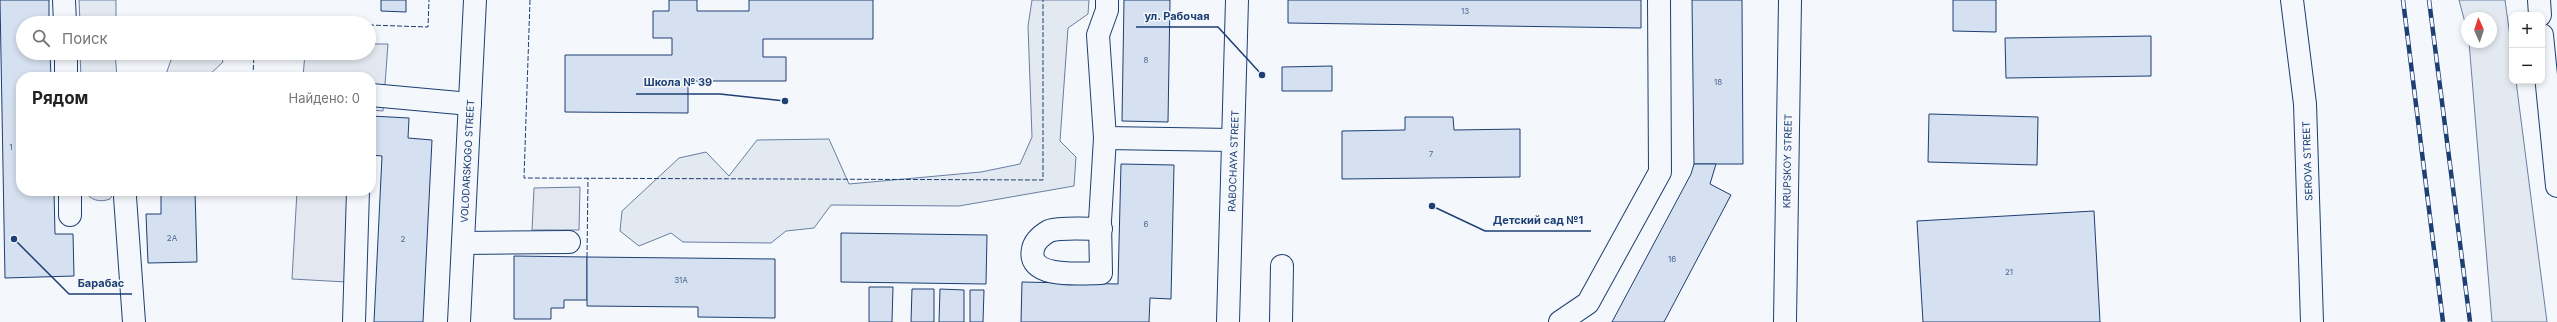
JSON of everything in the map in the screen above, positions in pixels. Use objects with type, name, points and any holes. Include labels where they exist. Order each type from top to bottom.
[{"type":"street","points":[[64,0],[65,16]]},
{"type":"street","name":"VOLODARSKOGO STREET","points":[[459,322],[475,0]]},
{"type":"street","points":[[1101,229],[1105,138],[1098,35],[1107,10],[1107,0]]},
{"type":"street","name":"RABOCHAYA STREET","points":[[1228,322],[1237,0]]},
{"type":"street","points":[[1560,322],[1588,303],[1660,172],[1659,0]]},
{"type":"street","name":"KRUPSKOY STREET","points":[[1785,322],[1790,0]]},
{"type":"street","name":"SEROVA STREET","points":[[2292,0],[2305,104],[2312,322]]},
{"type":"street","points":[[2538,0],[2540,12]]},
{"type":"street","points":[[2543,48],[2557,186]]},
{"type":"street","points":[[66,60],[66,72]]},
{"type":"street","points":[[376,95],[470,104]]},
{"type":"street","points":[[1105,138],[1233,140]]},
{"type":"street","points":[[70,196],[70,215]]},
{"type":"street","points":[[354,322],[358,196]]},
{"type":"street","points":[[125,197],[134,322]]},
{"type":"street","points":[[463,243],[569,242]]},
{"type":"street","points":[[1281,322],[1282,266]]},
{"type":"shaded area","points":[[79,0],[116,0],[116,16],[80,16]]},
{"type":"shaded area","points":[[1032,0],[1089,0],[1088,14],[1068,28],[1060,141],[1076,157],[1074,186],[959,206],[831,205],[814,228],[786,231],[771,243],[683,242],[671,233],[639,246],[620,231],[622,211],[679,158],[706,152],[729,176],[757,140],[829,139],[849,184],[981,172],[1020,164],[1032,137],[1028,26]]},
{"type":"shaded area","points":[[2459,0],[2505,0],[2509,29],[2509,84],[2516,84],[2547,322],[2492,322],[2469,48],[2497,48],[2497,12],[2462,12]]},
{"type":"shaded area","points":[[376,44],[388,44],[383,111],[376,110],[376,72],[303,72],[304,60],[376,60]]},
{"type":"shaded area","points":[[80,60],[116,60],[117,72],[81,72]]},
{"type":"shaded area","points":[[171,60],[222,60],[223,62],[212,72],[167,72]]},
{"type":"shaded area","points":[[580,187],[579,230],[532,230],[534,188]]},
{"type":"shaded area","points":[[88,196],[112,196],[110,199],[102,201]]},
{"type":"shaded area","points":[[297,196],[351,196],[346,282],[292,279]]},
{"type":"building","points":[[0,0],[49,0],[49,16],[16,16],[16,60],[50,60],[51,72],[16,72],[16,196],[54,196],[55,234],[73,234],[74,276],[5,278]]},
{"type":"building","points":[[381,0],[406,0],[406,12],[381,11]]},
{"type":"building","points":[[669,0],[697,0],[697,11],[749,11],[749,0],[873,0],[873,39],[763,39],[763,57],[786,57],[786,81],[688,81],[688,113],[565,112],[565,55],[672,55],[672,38],[653,38],[653,11],[669,11]]},
{"type":"building","points":[[1124,0],[1170,0],[1168,122],[1122,121]]},
{"type":"building","points":[[1288,0],[1641,0],[1641,28],[1288,23]]},
{"type":"building","points":[[1692,0],[1742,0],[1743,164],[1694,164]]},
{"type":"building","points":[[1953,0],[1996,0],[1996,32],[1953,31]]},
{"type":"building","points":[[2151,36],[2151,76],[2006,78],[2005,38]]},
{"type":"building","points":[[1332,66],[1332,91],[1282,91],[1282,67]]},
{"type":"building","points":[[1929,114],[2038,117],[2037,165],[1928,162]]},
{"type":"building","points":[[376,116],[409,118],[408,138],[432,140],[423,322],[374,322],[382,156],[376,155]]},
{"type":"building","points":[[1405,117],[1453,117],[1454,130],[1520,129],[1520,177],[1342,179],[1342,131],[1405,130]]},
{"type":"building","points":[[1121,164],[1174,165],[1171,299],[1150,298],[1149,322],[1021,322],[1022,282],[1118,284]]},
{"type":"building","points":[[1694,164],[1716,164],[1710,184],[1731,195],[1664,322],[1612,322],[1691,174]]},
{"type":"building","points":[[161,196],[195,196],[197,262],[148,263],[146,214],[161,214]]},
{"type":"building","points":[[2094,211],[2100,322],[1923,322],[1917,221]]},
{"type":"building","points":[[841,233],[987,235],[986,284],[841,282]]},
{"type":"building","points":[[514,256],[587,257],[587,300],[564,300],[564,308],[551,308],[551,319],[514,319]]},
{"type":"building","points":[[587,257],[775,259],[775,318],[698,317],[698,307],[587,306]]},
{"type":"building","points":[[869,287],[893,287],[892,322],[869,322]]},
{"type":"building","points":[[912,289],[934,289],[934,322],[911,322]]},
{"type":"building","points":[[940,289],[964,290],[964,322],[939,322]]},
{"type":"building","points":[[970,290],[984,290],[983,322],[970,322]]},
{"type":"railway","points":[[2403,0],[2443,322]]},
{"type":"railway","points":[[2429,0],[2470,322]]},
{"type":"fence","points":[[376,25],[428,27],[429,0]]},
{"type":"fence","points":[[530,0],[524,178],[1043,180],[1043,0]]},
{"type":"fence","points":[[253,72],[254,60]]},
{"type":"fence","points":[[587,257],[588,178]]},
{"type":"place","name":"ул. Рабочая","points":[[1262,75]]},
{"type":"place","name":"Школа № 39","points":[[785,101]]},
{"type":"place","name":"Детский сад №1","points":[[1432,206]]},
{"type":"place","name":"Барабас","points":[[14,239]]}]
